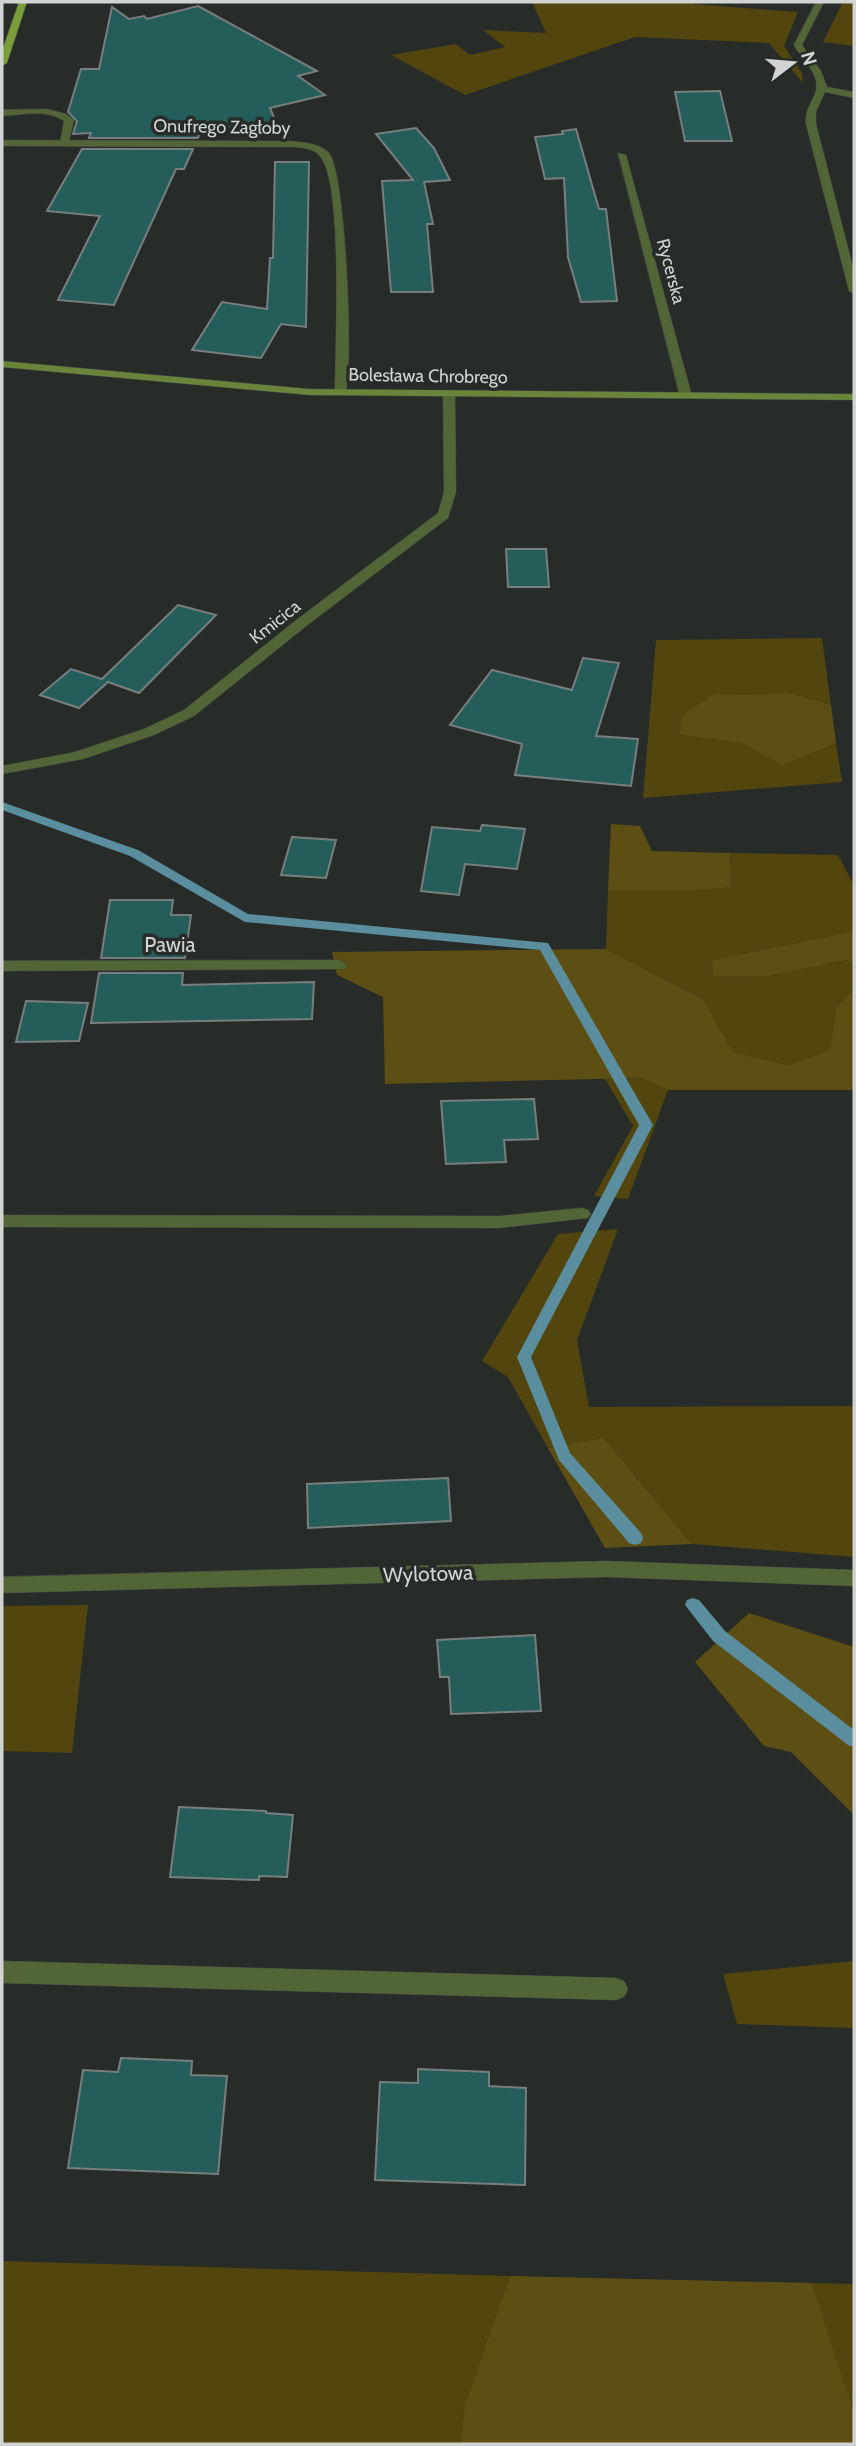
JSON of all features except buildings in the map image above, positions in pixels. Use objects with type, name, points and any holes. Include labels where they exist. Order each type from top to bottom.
[{"type":"main road","points":[[2,63],[23,2]]},
{"type":"street","points":[[820,2],[798,45],[820,78],[822,89],[809,110],[811,124],[854,291]]},
{"type":"street","points":[[822,89],[854,95]]},
{"type":"street","points":[[2,113],[48,112],[65,116],[69,120],[65,144]]},
{"type":"street","name":"Onufrego Zagłoby","points":[[2,143],[296,145],[318,149],[328,157],[333,173],[340,240],[341,393]]},
{"type":"street","name":"Rycerska","points":[[621,155],[686,396]]},
{"type":"street","name":"Bolesława Chrobrego","points":[[2,364],[218,385],[341,393],[854,397]]},
{"type":"street","name":"Kmicica","points":[[2,770],[78,756],[149,732],[189,713],[300,624],[444,516],[450,492],[449,394]]},
{"type":"street","name":"Pawia","points":[[2,966],[339,965]]},
{"type":"street","points":[[2,1222],[499,1223],[582,1214]]},
{"type":"street","name":"Wylotowa","points":[[2,1586],[607,1569],[854,1578]]},
{"type":"street","points":[[2,1972],[616,1989]]},
{"type":"shaded area","points":[[532,2],[694,2],[798,12],[784,46],[802,73],[803,83],[769,43],[635,37],[465,95],[391,55],[456,44],[470,55],[505,47],[483,30],[546,33]]},
{"type":"shaded area","points":[[843,2],[854,2],[854,46],[823,42]]},
{"type":"shaded area","points":[[822,638],[831,705],[787,692],[743,695],[716,693],[680,735],[742,743],[782,766],[836,743],[842,782],[643,798],[656,640]]},
{"type":"shaded area","points":[[787,692],[831,705],[836,743],[782,766],[742,743],[680,735],[683,715],[716,693],[743,695]]},
{"type":"shaded area","points":[[611,824],[640,826],[652,851],[730,853],[732,887],[690,891],[608,891]]},
{"type":"shaded area","points":[[730,853],[838,855],[854,885],[854,931],[712,960],[713,977],[768,976],[847,960],[854,964],[854,989],[836,1008],[830,1050],[789,1065],[733,1052],[703,999],[606,949],[608,891],[690,891],[732,887]]},
{"type":"shaded area","points":[[854,931],[854,964],[847,960],[768,976],[713,977],[712,960]]},
{"type":"shaded area","points":[[606,949],[703,999],[733,1052],[789,1065],[830,1050],[836,1008],[854,989],[854,1090],[668,1090],[641,1078],[385,1084],[383,997],[337,975],[332,952]]},
{"type":"shaded area","points":[[641,1078],[668,1090],[628,1199],[594,1196],[633,1126],[605,1079]]},
{"type":"shaded area","points":[[618,1229],[577,1340],[589,1407],[854,1406],[854,1557],[692,1544],[605,1439],[548,1448],[508,1377],[482,1361],[558,1234]]},
{"type":"shaded area","points":[[604,1438],[692,1544],[605,1548],[548,1448]]},
{"type":"shaded area","points":[[88,1605],[72,1753],[2,1751],[2,1606]]},
{"type":"shaded area","points":[[749,1613],[854,1647],[854,1815],[791,1752],[764,1746],[695,1662]]},
{"type":"shaded area","points":[[854,1961],[854,2028],[737,2024],[723,1974]]},
{"type":"shaded area","points":[[2,2261],[510,2276],[465,2404],[460,2444],[2,2444]]},
{"type":"shaded area","points":[[510,2276],[812,2283],[854,2412],[854,2444],[460,2444],[465,2404]]},
{"type":"shaded area","points":[[812,2283],[854,2284],[854,2412]]},
{"type":"waterway","points":[[2,806],[134,853],[245,918],[544,946],[646,1125],[524,1357],[564,1456],[635,1538]]},
{"type":"waterway","points":[[693,1605],[719,1636],[854,1740]]}]
